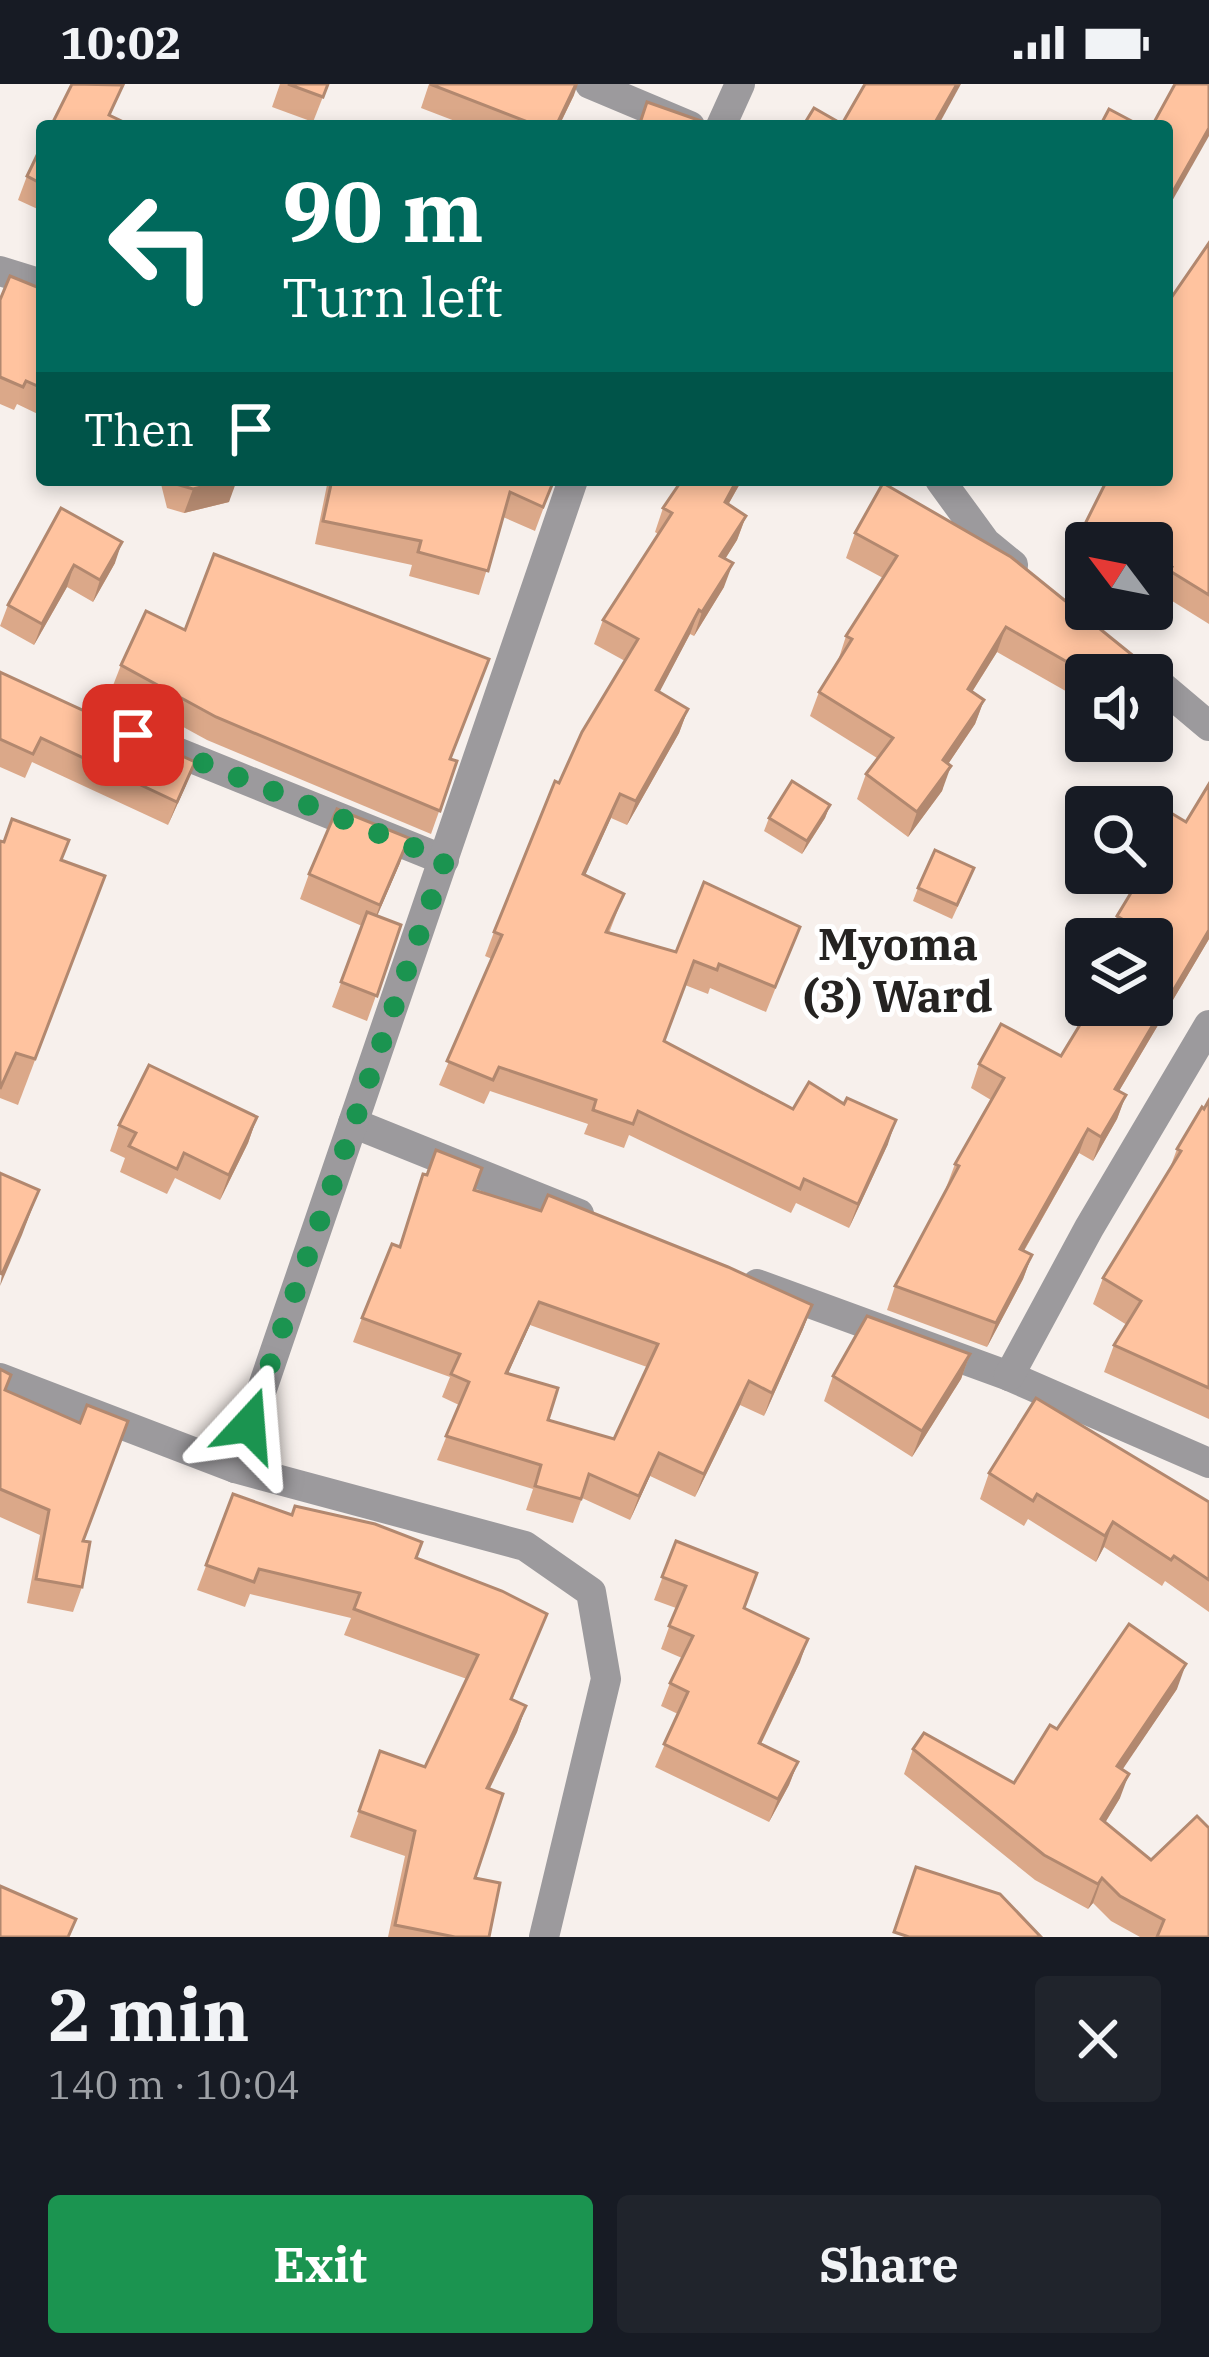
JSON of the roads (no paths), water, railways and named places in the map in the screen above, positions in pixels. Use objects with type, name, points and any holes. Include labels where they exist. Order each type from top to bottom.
[{"type":"street","points":[[590,84],[676,120]]},
{"type":"street","points":[[724,120],[740,84]]},
{"type":"street","points":[[0,271],[36,282]]},
{"type":"street","points":[[235,1468],[571,486]]},
{"type":"street","points":[[944,486],[986,542],[1040,587]]},
{"type":"street","points":[[1173,696],[1209,726]]},
{"type":"street","points":[[89,717],[445,860]]},
{"type":"street","points":[[1010,1376],[1089,1228],[1209,1025]]},
{"type":"street","points":[[353,1123],[608,1226]]},
{"type":"street","points":[[736,1276],[1010,1376],[1209,1463]]},
{"type":"street","points":[[0,1378],[235,1468],[525,1546],[592,1592],[606,1679],[544,1937]]},
{"type":"district","name":"Myoma (3) Ward","points":[[898,970]]}]
